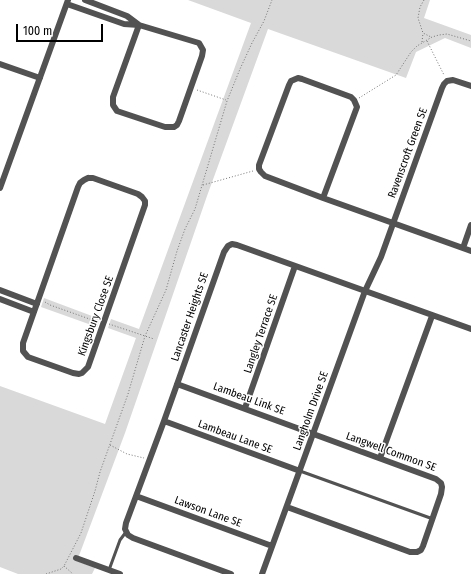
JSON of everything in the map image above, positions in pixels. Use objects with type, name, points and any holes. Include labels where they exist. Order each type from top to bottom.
[{"type":"street","points":[[85,0],[127,16],[139,25]]},
{"type":"street","points":[[0,188],[68,2],[124,24],[139,25],[199,43],[203,50],[202,56],[177,125],[174,127],[165,127],[117,111],[112,102],[139,25]]},
{"type":"street","points":[[0,64],[40,78]]},
{"type":"street","points":[[323,198],[357,107],[351,97],[298,78],[291,81],[289,85],[259,165],[261,172],[265,176],[323,198],[471,251]]},
{"type":"street","points":[[447,81],[453,80],[471,86]]},
{"type":"street","name":"Ravenscroft Green SE","points":[[381,257],[442,88],[447,81]]},
{"type":"street","name":"Kingsbury Close SE","points":[[93,178],[138,194],[142,197],[145,201],[144,211],[88,367],[82,373],[73,373],[25,354],[23,351],[23,343],[34,312],[80,184],[84,180],[93,178]]},
{"type":"street","points":[[463,248],[471,225]]},
{"type":"street","name":"Lancaster Heights SE","points":[[126,532],[126,523],[164,422],[224,252],[228,246],[232,244],[237,245],[471,329]]},
{"type":"street","name":"Langholm Drive SE","points":[[262,574],[365,291],[381,257]]},
{"type":"street","name":"Langley Terrace SE","points":[[245,408],[295,266]]},
{"type":"street","points":[[0,290],[38,301]]},
{"type":"street","points":[[0,299],[34,312]]},
{"type":"street","points":[[380,458],[432,316]]},
{"type":"street","name":"Lambeau Link SE","points":[[177,384],[313,434]]},
{"type":"street","name":"Lambeau Lane SE","points":[[164,422],[300,470]]},
{"type":"street","name":"Langwell Common SE","points":[[287,507],[410,552],[417,552],[422,548],[433,518],[442,491],[441,483],[436,478],[313,434]]},
{"type":"street","name":"Lawson Lane SE","points":[[136,496],[272,546]]},
{"type":"street","points":[[126,532],[133,538],[231,574]]},
{"type":"street","points":[[76,558],[120,574]]},
{"type":"lane","points":[[300,470],[433,518]]},
{"type":"lane","points":[[109,570],[120,540],[126,532]]},
{"type":"path","points":[[46,574],[61,569],[64,566],[81,533],[98,477],[128,394],[145,336],[166,290],[177,251],[185,229],[195,209],[227,100],[252,43],[264,21],[272,0]]},
{"type":"path","points":[[422,43],[423,33],[418,18],[420,7],[424,0]]},
{"type":"path","points":[[423,33],[432,37]]},
{"type":"path","points":[[354,100],[396,75],[411,52],[426,40],[439,35],[447,34],[471,41]]},
{"type":"path","points":[[426,40],[447,81]]},
{"type":"path","points":[[191,87],[227,100]]},
{"type":"path","points":[[202,186],[259,169]]},
{"type":"path","points":[[38,301],[154,339]]},
{"type":"path","points":[[110,445],[127,454],[144,458]]},
{"type":"path","points":[[64,566],[73,574]]},
{"type":"shaded area","points":[[188,0],[430,0],[424,18],[471,35],[471,48],[445,38],[416,52],[406,78],[268,29],[207,196],[125,433],[77,561],[95,568],[92,574],[18,574],[0,567],[0,386],[105,424],[136,338],[108,328],[111,319],[139,329],[251,23]]},
{"type":"shaded area","points":[[44,298],[100,319],[97,327],[41,307]]}]
